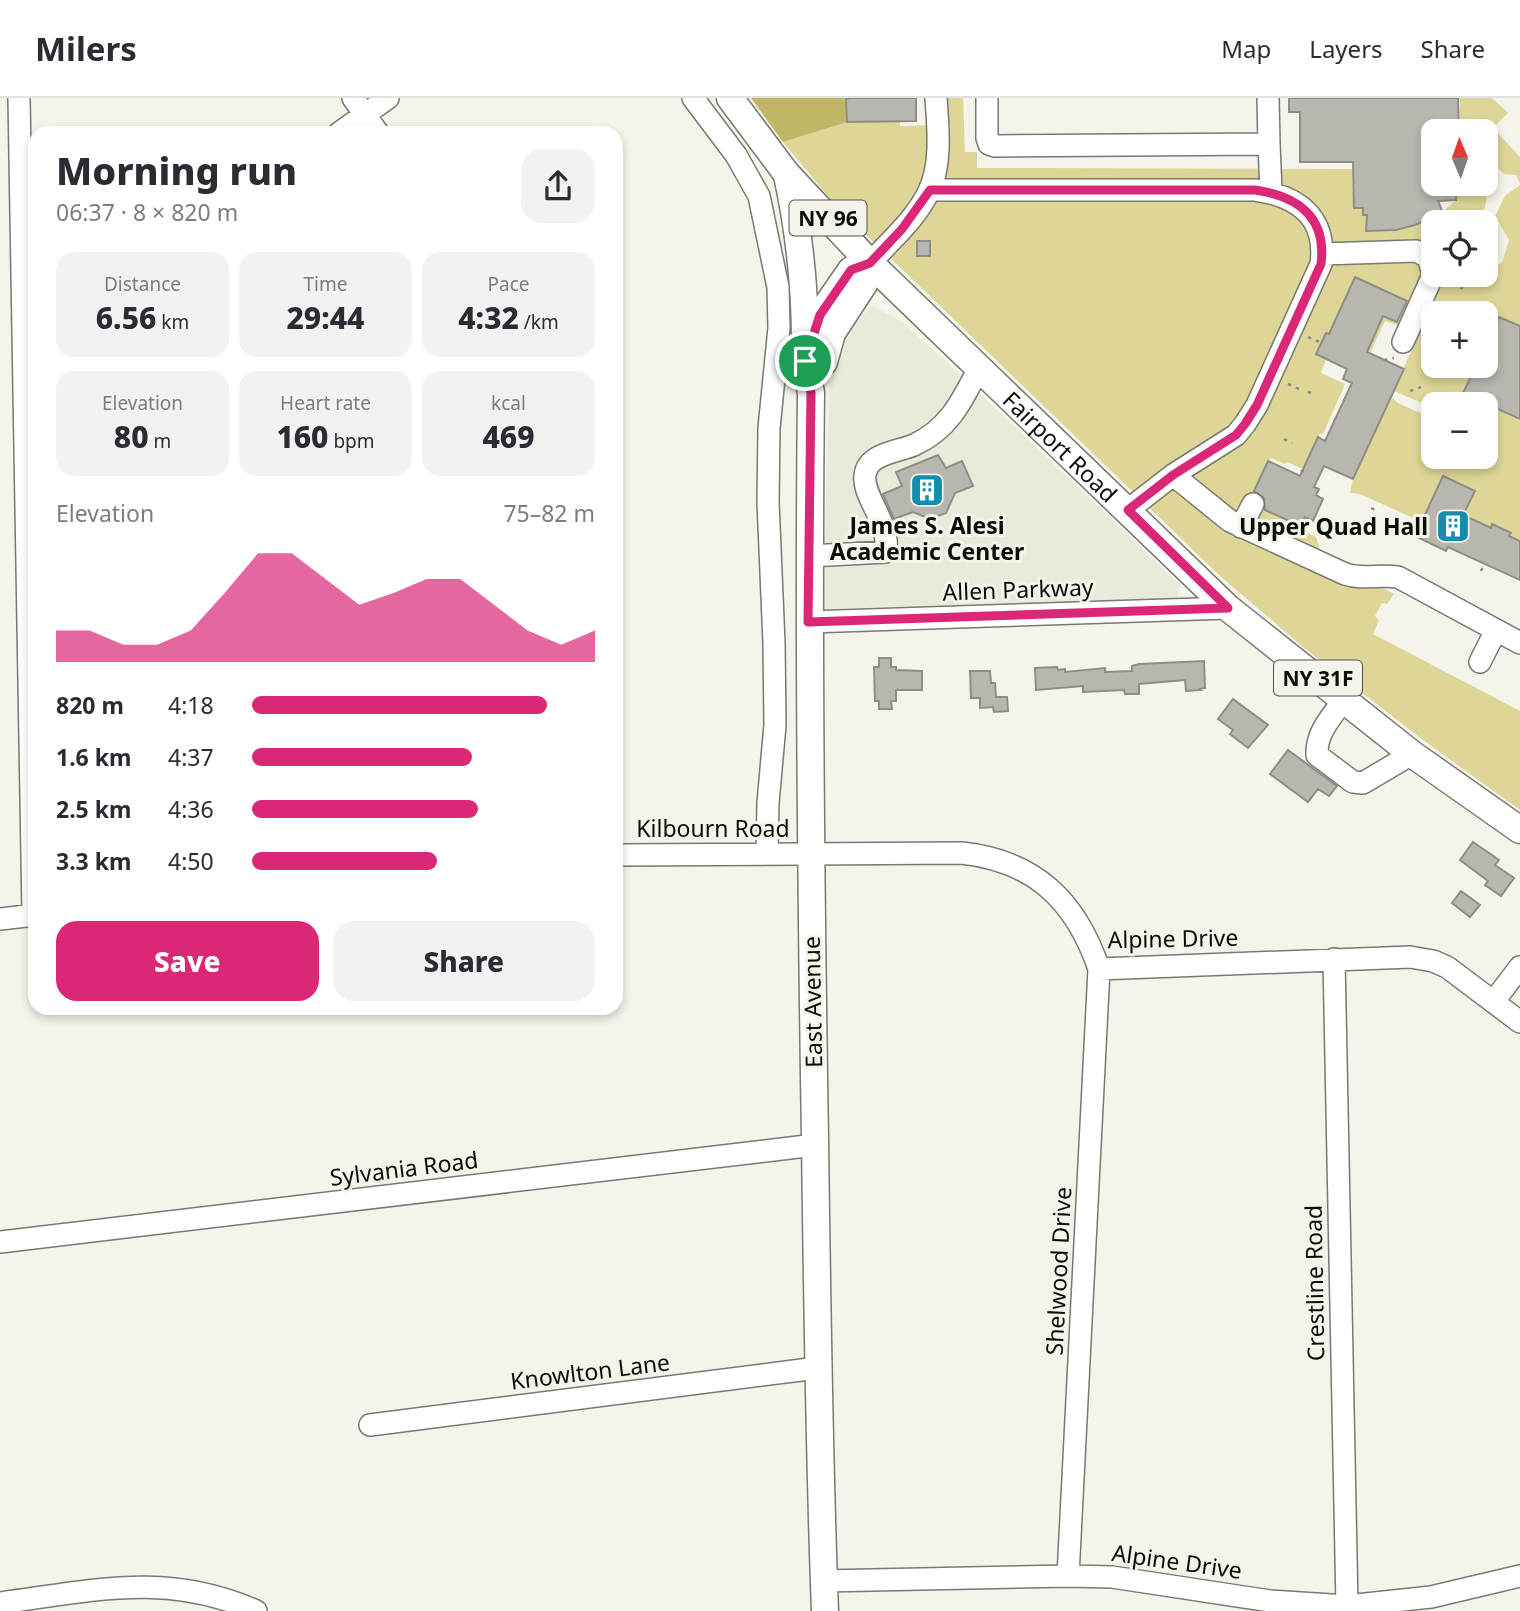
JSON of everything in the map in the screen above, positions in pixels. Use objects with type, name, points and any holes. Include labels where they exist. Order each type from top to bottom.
[{"type":"main road","name":"NY 96","points":[[730,98],[786,173],[870,263]]},
{"type":"main road","name":"NY 96","points":[[786,173],[798,226],[805,306],[805,361]]},
{"type":"main road","name":"East Avenue","points":[[825,1611],[817,1368],[810,854],[808,622],[811,393],[805,361],[820,315],[851,270],[870,263]]},
{"type":"main road","name":"East Avenue","points":[[811,393],[832,333],[864,285],[870,263]]},
{"type":"main road","name":"Fairport Road","points":[[870,263],[1228,608],[1412,754],[1520,830]]},
{"type":"street","points":[[19,98],[28,588]]},
{"type":"street","points":[[344,126],[359,106],[388,98]]},
{"type":"street","points":[[693,98],[736,155],[759,196],[778,287],[779,328],[769,428],[768,502],[775,726],[768,803],[767,854]]},
{"type":"street","points":[[870,263],[902,229],[930,190],[938,145],[936,98]]},
{"type":"street","points":[[987,98],[987,138],[989,144],[995,146],[1269,144]]},
{"type":"street","points":[[1268,98],[1271,192]]},
{"type":"street","points":[[359,106],[372,126]]},
{"type":"street","points":[[930,190],[1243,190],[1286,196],[1309,215],[1318,231],[1322,254],[1318,273],[1257,405],[1236,435],[1173,475],[1128,510]]},
{"type":"street","points":[[1322,254],[1416,251],[1421,254]]},
{"type":"street","points":[[1399,350],[1427,287]]},
{"type":"street","points":[[809,556],[887,552],[887,532],[865,483],[866,471],[871,462],[914,445],[931,435],[954,415],[979,368]]},
{"type":"street","points":[[1173,475],[1217,512],[1241,527],[1345,575],[1356,578],[1384,575],[1398,577],[1520,643]]},
{"type":"street","points":[[1241,527],[1253,504]]},
{"type":"street","name":"Allen Parkway","points":[[808,622],[1228,608]]},
{"type":"street","points":[[1480,662],[1496,630]]},
{"type":"street","points":[[1345,699],[1322,730],[1317,743],[1317,755],[1353,782],[1363,783],[1412,754]]},
{"type":"street","name":"Alpine Drive","points":[[810,854],[962,852],[1007,861],[1036,878],[1071,912],[1092,947],[1099,969],[1410,957],[1433,961],[1447,967],[1520,1022]]},
{"type":"street","name":"Kilbourn Road","points":[[623,855],[810,854]]},
{"type":"street","points":[[0,919],[28,916]]},
{"type":"street","name":"Crestline Road","points":[[1334,958],[1347,1606]]},
{"type":"street","points":[[1494,1001],[1520,967]]},
{"type":"street","name":"Shelwood Drive","points":[[1068,1576],[1099,969]]},
{"type":"street","name":"Sylvania Road","points":[[0,1242],[815,1145]]},
{"type":"street","name":"Knowlton Lane","points":[[370,1425],[817,1368]]},
{"type":"street","name":"Alpine Drive","points":[[824,1581],[1068,1576],[1146,1581],[1270,1601],[1347,1606],[1431,1597],[1520,1576]]},
{"type":"street","points":[[0,1603],[134,1586],[161,1586],[191,1590],[256,1611]]},
{"type":"path","points":[[1304,335],[1322,344]]},
{"type":"path","points":[[1384,359],[1399,350]]},
{"type":"path","points":[[1288,384],[1299,388]]},
{"type":"path","points":[[1410,391],[1421,387]]},
{"type":"path","points":[[1284,439],[1292,443]]},
{"type":"path","points":[[1301,470],[1306,473]]},
{"type":"path","points":[[1371,508],[1377,511]]},
{"type":"path","points":[[1481,571],[1485,563]]},
{"type":"shaded area","points":[[751,98],[850,98],[846,100],[847,122],[783,142]]},
{"type":"shaded area","points":[[948,98],[963,98],[965,152],[977,152],[977,168],[1353,169],[1354,208],[1363,208],[1363,215],[1369,215],[1366,231],[1391,230],[1421,222],[1421,287],[1498,287],[1498,264],[1502,263],[1509,240],[1498,221],[1498,210],[1505,196],[1520,185],[1520,326],[1499,317],[1498,319],[1498,301],[1432,301],[1437,290],[1425,301],[1421,301],[1421,305],[1399,326],[1385,321],[1370,353],[1367,352],[1383,316],[1398,323],[1408,302],[1355,277],[1317,354],[1326,359],[1321,373],[1345,384],[1323,434],[1319,434],[1303,469],[1271,458],[1249,502],[1296,524],[1297,521],[1306,532],[1316,537],[1320,550],[1313,566],[1363,585],[1364,588],[1382,588],[1394,594],[1387,604],[1382,603],[1375,616],[1379,620],[1373,634],[1520,711],[1520,810],[1423,740],[1303,647],[1219,575],[855,224],[783,142],[847,122],[900,121],[900,126],[948,125]]},
{"type":"shaded area","points":[[1460,98],[1492,98],[1508,113],[1498,123],[1498,119],[1460,119]]},
{"type":"shaded area","points":[[1498,133],[1520,157],[1520,184],[1516,175],[1504,174],[1498,168]]},
{"type":"shaded area","points":[[1456,196],[1486,196],[1484,210],[1443,210],[1456,200]]},
{"type":"shaded area","points":[[872,306],[901,321],[962,376],[1180,585],[1177,600],[823,609],[829,391],[843,334]]},
{"type":"shaded area","points":[[1421,328],[1421,378],[1470,378],[1464,392],[1421,392],[1421,403],[1394,391]]},
{"type":"shaded area","points":[[1390,396],[1398,403],[1421,414],[1421,469],[1498,469],[1498,409],[1520,419],[1520,541],[1509,536],[1511,533],[1492,525],[1491,528],[1463,515],[1475,491],[1422,522],[1360,494],[1350,493],[1353,479]]},
{"type":"building","points":[[916,98],[916,121],[847,122],[846,99]]},
{"type":"building","points":[[1289,98],[1458,98],[1459,119],[1421,119],[1421,196],[1456,196],[1456,200],[1438,201],[1442,210],[1421,210],[1421,222],[1415,225],[1396,230],[1366,231],[1367,215],[1363,215],[1363,208],[1354,208],[1353,162],[1300,162],[1300,112],[1289,112]]},
{"type":"building","points":[[917,241],[930,241],[930,256],[917,256]]},
{"type":"building","points":[[1355,277],[1407,301],[1397,322],[1383,316],[1367,352],[1404,369],[1353,479],[1324,466],[1314,487],[1319,489],[1316,495],[1323,499],[1313,521],[1305,517],[1302,524],[1297,521],[1296,524],[1265,510],[1264,498],[1254,491],[1268,461],[1300,476],[1318,437],[1325,441],[1352,383],[1343,379],[1347,369],[1316,354],[1326,333],[1329,334]]},
{"type":"building","points":[[1499,317],[1520,326],[1520,419],[1498,409],[1498,392],[1463,392],[1470,378],[1498,378]]},
{"type":"building","name":"James S. Alesi Academic Center","points":[[938,455],[946,468],[962,461],[973,486],[955,493],[946,513],[930,519],[913,512],[894,519],[883,494],[902,486],[896,472]]},
{"type":"building","name":"Upper Quad Hall","points":[[1443,476],[1475,491],[1463,515],[1491,528],[1492,524],[1511,533],[1509,536],[1520,541],[1520,580],[1448,547],[1446,551],[1415,536]]},
{"type":"building","points":[[879,658],[891,658],[891,667],[896,667],[896,670],[922,671],[922,690],[896,690],[896,701],[891,701],[892,709],[879,709],[879,701],[875,701],[874,667],[879,667]]},
{"type":"building","points":[[1204,661],[1205,688],[1201,690],[1186,691],[1185,680],[1139,684],[1139,694],[1125,694],[1124,690],[1083,692],[1083,686],[1036,690],[1035,668],[1057,667],[1058,670],[1065,669],[1065,672],[1105,668],[1105,672],[1132,671],[1132,666],[1139,664]]},
{"type":"building","points":[[970,671],[990,671],[991,683],[995,683],[996,697],[1007,697],[1008,711],[994,712],[993,707],[980,708],[980,698],[971,698]]},
{"type":"building","points":[[1233,699],[1268,725],[1248,748],[1230,734],[1233,730],[1218,719]]},
{"type":"building","points":[[1288,750],[1337,786],[1329,796],[1318,789],[1308,802],[1270,774]]},
{"type":"building","points":[[1473,842],[1499,860],[1495,865],[1514,878],[1501,896],[1485,885],[1488,881],[1460,860]]},
{"type":"building","points":[[1461,891],[1480,905],[1470,917],[1452,903]]},
{"type":"place","name":"James S. Alesi Academic Center","points":[[927,490]]},
{"type":"place","name":"Upper Quad Hall","points":[[1453,526]]},
{"type":"route","points":[[930,190],[1255,190],[1286,196],[1297,203],[1309,215],[1318,231],[1322,254],[1318,273],[1254,411],[1236,435],[1173,475],[1128,510],[1228,608],[808,622],[811,393],[805,361],[820,315],[851,270],[870,263],[918,210],[930,190]]}]
